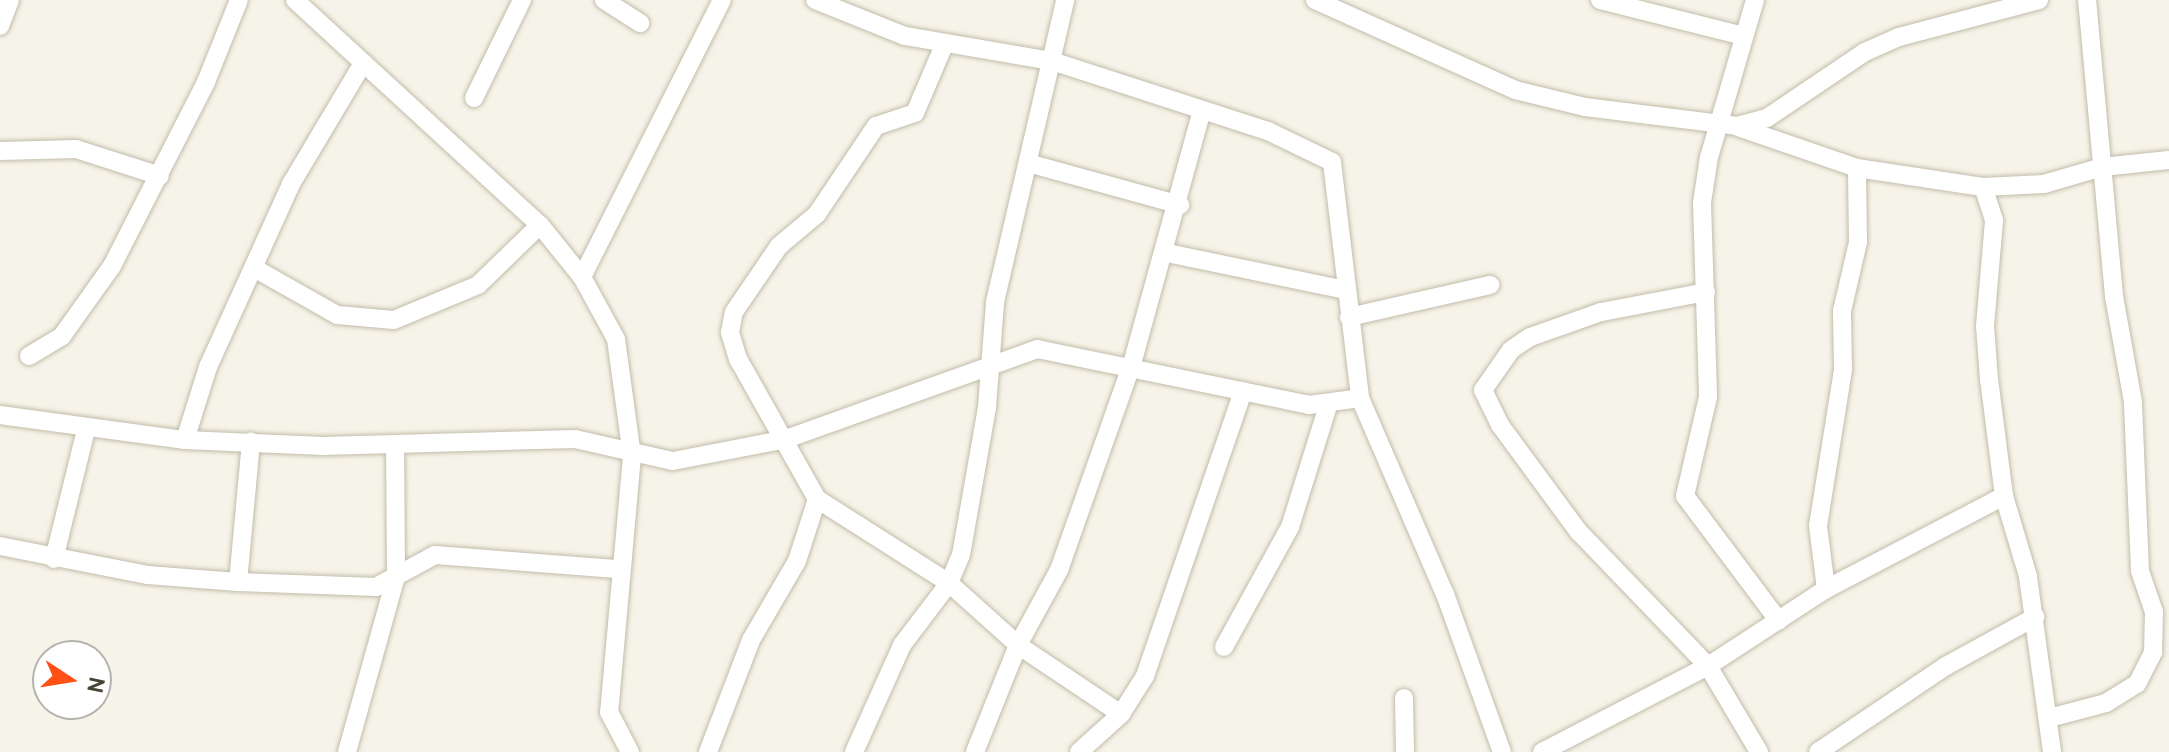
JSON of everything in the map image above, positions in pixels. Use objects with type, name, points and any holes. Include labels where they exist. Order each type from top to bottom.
[{"type":"street","points":[[0,26],[10,0]]},
{"type":"street","points":[[29,356],[62,336],[75,321],[160,176],[239,0]]},
{"type":"street","points":[[295,0],[540,225],[582,277],[616,339],[632,456],[619,569],[609,712],[623,751]]},
{"type":"street","points":[[474,98],[522,0]]},
{"type":"street","points":[[604,0],[640,23]]},
{"type":"street","points":[[582,277],[722,0]]},
{"type":"street","points":[[815,0],[875,27],[944,45],[1052,61],[1313,148],[1332,162],[1360,398],[1445,594],[1502,752]]},
{"type":"street","points":[[1315,0],[1515,90],[1585,107],[1737,126],[1857,168],[1983,187],[2044,184],[2102,167],[2169,160]]},
{"type":"street","points":[[1600,0],[1743,36]]},
{"type":"street","points":[[1755,0],[1717,125],[1702,203],[1708,397],[1685,496],[1779,621]]},
{"type":"street","points":[[1737,126],[1776,113],[1854,59],[1899,37],[2039,0]]},
{"type":"street","points":[[2049,718],[2106,703],[2137,684],[2153,652],[2154,612],[2140,571],[2133,402],[2102,167],[2087,0]]},
{"type":"street","points":[[854,752],[902,645],[949,583],[968,522],[987,407],[987,363],[1052,61],[1061,1]]},
{"type":"street","points":[[944,45],[915,113],[876,126],[817,214],[772,254],[734,312],[730,332],[738,359],[786,439],[817,499],[949,583],[1018,645],[1121,714]]},
{"type":"street","points":[[185,440],[208,367],[291,184],[363,63]]},
{"type":"street","points":[[975,752],[1018,645],[1059,570],[1132,364],[1167,253],[1202,110]]},
{"type":"street","points":[[0,151],[76,149],[160,176]]},
{"type":"street","points":[[1028,163],[1180,205]]},
{"type":"street","points":[[1826,589],[1818,526],[1843,370],[1842,311],[1858,242],[1857,168]]},
{"type":"street","points":[[1983,187],[1994,220],[1985,326],[2004,496],[2020,537],[2035,617],[2052,752]]},
{"type":"street","points":[[254,268],[337,315],[394,320],[478,285],[540,225]]},
{"type":"street","points":[[1167,253],[1345,290]]},
{"type":"street","points":[[1349,317],[1490,285]]},
{"type":"street","points":[[1706,292],[1601,312],[1530,337],[1511,350],[1483,390],[1500,425],[1579,532],[1708,666],[1759,752]]},
{"type":"street","points":[[0,415],[86,430],[185,440],[395,444],[575,439],[632,456],[673,461],[786,439],[987,363],[1037,349],[1132,364],[1243,391],[1328,406],[1360,398]]},
{"type":"street","points":[[1079,752],[1121,714],[1145,676],[1243,391]]},
{"type":"street","points":[[1224,647],[1290,527],[1328,406]]},
{"type":"street","points":[[54,559],[86,430]]},
{"type":"street","points":[[238,582],[251,442]]},
{"type":"street","points":[[347,752],[396,577],[395,444]]},
{"type":"street","points":[[1542,752],[1708,666],[1826,589],[2004,496]]},
{"type":"street","points":[[708,752],[751,640],[797,561],[817,499]]},
{"type":"street","points":[[0,546],[54,559],[238,582],[376,587],[435,555],[619,569]]},
{"type":"street","points":[[1818,752],[1946,666],[2035,617]]},
{"type":"street","points":[[1404,698],[1405,752]]}]
